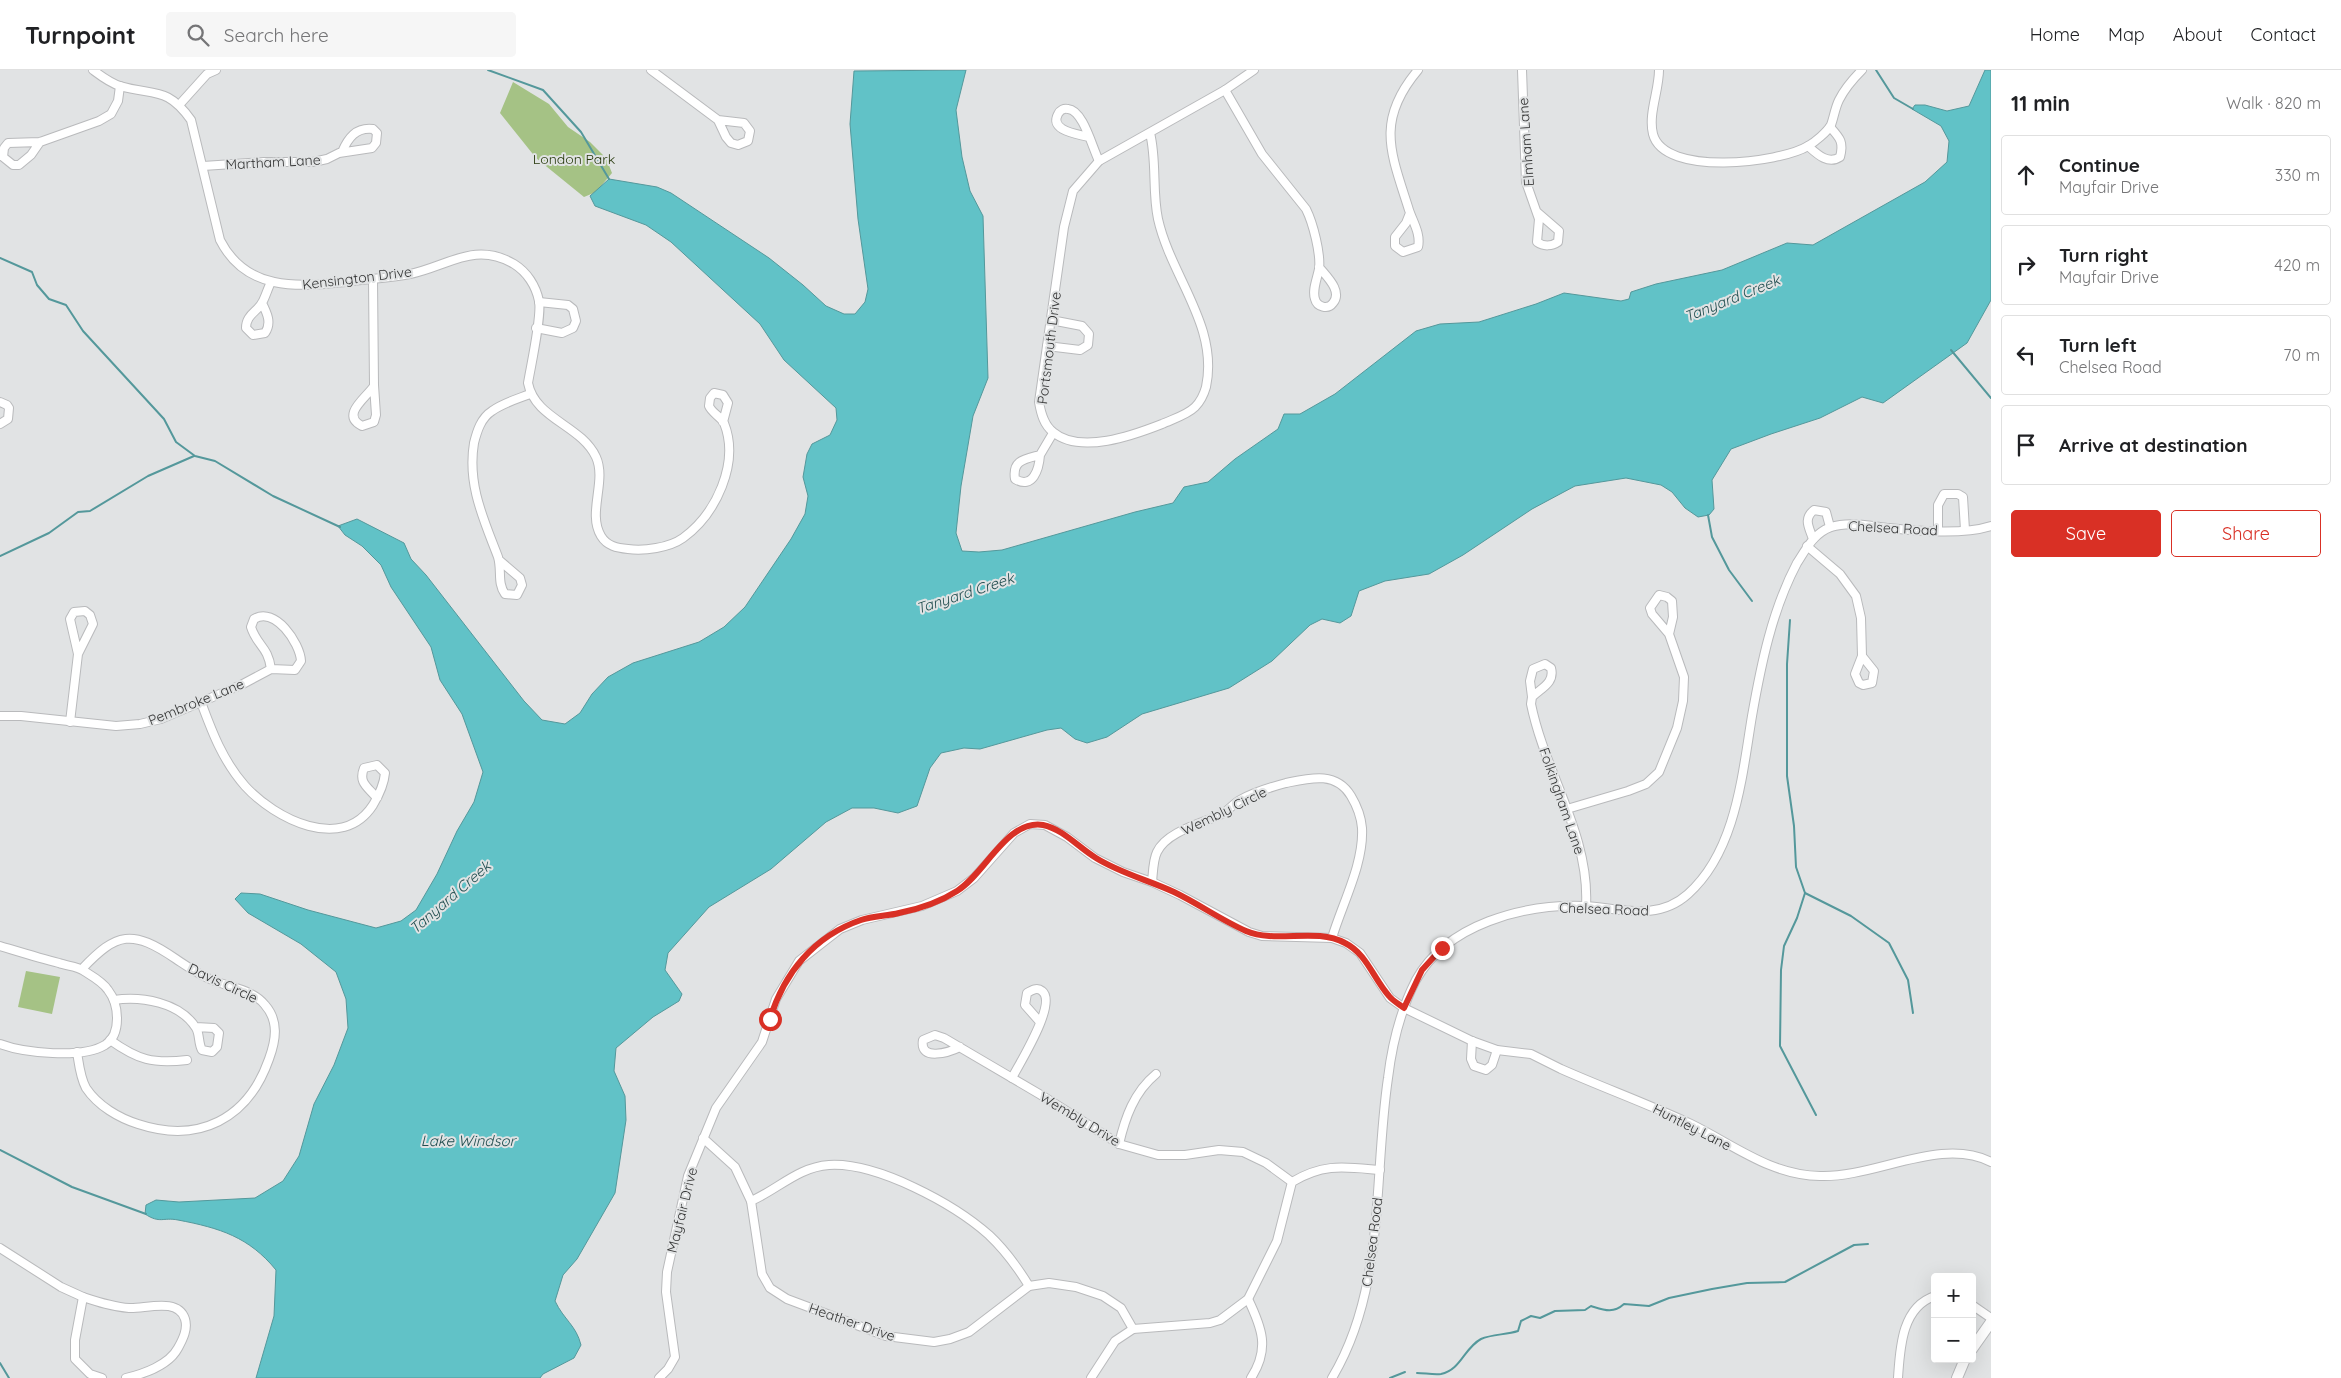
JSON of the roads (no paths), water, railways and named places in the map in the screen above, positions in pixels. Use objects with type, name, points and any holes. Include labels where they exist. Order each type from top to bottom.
[{"type":"main road","points":[[1976,1345],[1987,1335],[1991,1320]]},
{"type":"main road","points":[[1957,1378],[1963,1363]]},
{"type":"street","points":[[93,70],[120,86],[155,92],[180,104],[207,74],[216,70]]},
{"type":"street","points":[[651,70],[718,120]]},
{"type":"street","name":"Portsmouth Drive","points":[[1053,433],[1042,418],[1039,402],[1069,205],[1073,191],[1099,161],[1225,90],[1254,70]]},
{"type":"street","points":[[1410,212],[1406,223],[1395,236],[1395,246],[1403,252],[1415,249],[1419,244],[1415,222],[1395,167],[1391,147],[1390,125],[1394,108],[1403,88],[1418,70]]},
{"type":"street","name":"Elmham Lane","points":[[1522,70],[1526,182],[1537,212]]},
{"type":"street","points":[[1659,70],[1659,81],[1654,103],[1653,134],[1657,143],[1672,155],[1704,162],[1734,163],[1778,156],[1808,146],[1830,127],[1838,101],[1850,82],[1862,70]]},
{"type":"street","points":[[40,142],[31,155],[19,166],[13,165],[3,157],[4,148],[8,143],[40,142],[99,121],[112,114],[118,101],[120,86]]},
{"type":"street","points":[[1225,90],[1262,154],[1306,209],[1311,218],[1319,267],[1314,295],[1316,302],[1321,306],[1327,307],[1332,305],[1335,300],[1335,289],[1319,267]]},
{"type":"street","name":"Kensington Drive","points":[[180,104],[191,120],[220,240],[228,256],[246,272],[271,282],[290,286],[373,279],[411,273],[467,255],[487,254],[505,259],[528,276],[539,302],[528,383],[530,394]]},
{"type":"street","points":[[1808,146],[1827,160],[1836,160],[1840,157],[1843,144],[1830,127]]},
{"type":"street","name":"Martham Lane","points":[[203,166],[264,162],[313,162],[342,152],[365,151],[372,148],[376,143],[377,133],[373,129],[358,130],[347,140],[342,152]]},
{"type":"street","points":[[1040,455],[1053,433],[1074,441],[1101,442],[1130,437],[1176,418],[1194,408],[1205,390],[1210,365],[1206,340],[1158,219],[1154,150],[1150,133]]},
{"type":"street","points":[[1088,136],[1099,161]]},
{"type":"street","points":[[373,279],[376,415],[374,422],[362,426],[356,423],[353,416],[354,409],[374,385]]},
{"type":"street","points":[[262,303],[271,282]]},
{"type":"street","points":[[536,328],[562,333],[572,328],[576,322],[573,309],[568,305],[539,302]]},
{"type":"street","points":[[1047,346],[1080,350],[1088,345],[1089,334],[1082,326],[1051,320]]},
{"type":"street","points":[[499,560],[520,578],[522,585],[517,595],[505,594],[500,587],[499,560],[477,502],[472,476],[477,428],[490,412],[530,394],[538,405],[584,442],[596,458],[599,474],[598,528],[608,544],[618,548],[636,550],[673,543],[682,538],[710,509],[720,492],[727,473],[728,448],[723,422]]},
{"type":"street","points":[[0,402],[7,404],[9,414],[8,419],[0,424]]},
{"type":"street","points":[[1938,530],[1938,505],[1944,494],[1951,493],[1963,497],[1965,530]]},
{"type":"street","points":[[1813,539],[1807,522],[1809,514],[1814,510],[1826,512],[1830,527]]},
{"type":"street","name":"Chelsea Road","points":[[1332,1378],[1354,1335],[1366,1288],[1377,1214],[1382,1116],[1390,1058],[1404,1008],[1422,970],[1450,941],[1469,929],[1536,910],[1554,907],[1586,906],[1619,912],[1655,910],[1678,902],[1689,894],[1712,865],[1734,812],[1765,652],[1782,597],[1792,573],[1807,546],[1813,539],[1830,527],[1861,524],[1914,530],[1965,530],[1991,526]]},
{"type":"street","points":[[1807,546],[1840,574],[1856,596],[1861,618],[1862,656]]},
{"type":"street","points":[[1567,810],[1646,784],[1659,772],[1677,728],[1683,701],[1684,677],[1669,634],[1652,614],[1650,608],[1659,595],[1667,597],[1672,601],[1673,617],[1669,634]]},
{"type":"street","points":[[70,722],[78,654],[70,619],[74,612],[85,611],[90,615],[93,624],[78,654]]},
{"type":"street","name":"Pembroke Lane","points":[[0,716],[116,726],[140,724],[160,719],[242,685],[271,669],[295,670],[299,666],[300,653],[280,624],[270,616],[264,615],[254,619],[251,627],[256,638],[269,656],[271,669]]},
{"type":"street","name":"Folkingham Lane","points":[[1532,696],[1531,704],[1534,722],[1580,846],[1587,885],[1586,906]]},
{"type":"street","points":[[201,702],[214,736],[233,771],[256,796],[278,812],[310,826],[333,829],[345,828],[362,818],[377,798]]},
{"type":"street","name":"Wembly Circle","points":[[1152,882],[1157,851],[1173,836],[1201,821],[1222,814],[1239,800],[1276,786],[1312,778],[1333,779],[1342,785],[1358,807],[1362,831],[1352,882],[1342,905],[1332,938]]},
{"type":"street","name":"Mayfair Drive","points":[[659,1378],[668,1369],[675,1357],[666,1292],[667,1272],[688,1176],[716,1108],[762,1042],[776,999],[799,961],[840,929],[862,920],[922,906],[958,891],[974,878],[1014,833],[1030,824],[1045,825],[1109,865],[1152,882],[1249,932],[1262,936],[1332,938],[1346,943],[1360,953],[1390,998],[1404,1008]]},
{"type":"street","name":"Davis Circle","points":[[77,1052],[82,1079],[90,1093],[105,1107],[118,1116],[150,1128],[189,1131],[208,1128],[221,1122],[240,1106],[255,1089],[267,1066],[275,1043],[276,1029],[272,1016],[260,998],[191,970],[152,944],[124,939],[112,942],[82,969]]},
{"type":"street","points":[[0,946],[82,969],[107,988],[114,1000],[116,1028],[110,1040],[104,1046],[77,1052],[29,1052],[0,1044]]},
{"type":"street","points":[[114,1000],[132,997],[156,1002],[178,1011],[196,1027]]},
{"type":"street","name":"Huntley Lane","points":[[1404,1008],[1472,1041],[1497,1050],[1531,1054],[1561,1069],[1686,1122],[1766,1164],[1795,1175],[1848,1175],[1869,1172],[1923,1156],[1959,1153],[1980,1156],[1991,1162]]},
{"type":"street","points":[[1012,1078],[1040,1022]]},
{"type":"street","points":[[110,1040],[132,1055],[148,1060],[187,1060]]},
{"type":"street","points":[[1472,1041],[1471,1059],[1474,1066],[1480,1069],[1486,1070],[1492,1065],[1497,1050]]},
{"type":"street","name":"Wembly Drive","points":[[960,1047],[1119,1144],[1158,1155],[1185,1155],[1219,1150],[1243,1152],[1266,1163],[1292,1182]]},
{"type":"street","points":[[1119,1144],[1125,1121],[1136,1098],[1144,1083],[1156,1074]]},
{"type":"street","name":"Heather Drive","points":[[703,1138],[735,1167],[751,1202],[762,1274],[770,1288],[787,1300],[886,1336],[934,1342],[950,1339],[969,1332],[1029,1286]]},
{"type":"street","points":[[751,1202],[808,1169],[829,1165],[848,1166],[879,1172],[936,1199],[971,1221],[990,1236],[1016,1266],[1029,1286],[1049,1283],[1076,1287],[1103,1296],[1121,1308],[1133,1329]]},
{"type":"street","points":[[1091,1378],[1115,1341],[1133,1329],[1210,1323],[1220,1320],[1248,1299],[1277,1241],[1292,1182],[1310,1172],[1325,1168],[1380,1170]]},
{"type":"street","points":[[0,1248],[61,1288],[84,1297],[128,1308],[173,1306],[183,1313],[186,1321],[186,1332],[177,1350],[159,1366],[126,1378]]},
{"type":"street","points":[[84,1297],[75,1340],[75,1359],[90,1374],[102,1378]]},
{"type":"street","points":[[1248,1299],[1261,1328],[1263,1340],[1259,1362],[1251,1378]]},
{"type":"street","points":[[1898,1378],[1904,1330],[1914,1313],[1931,1299]]},
{"type":"street","points":[[1976,1308],[1991,1320]]},
{"type":"water","name":"Lake Windsor","points":[[966,70],[956,110],[962,157],[970,191],[983,216],[988,378],[973,416],[961,486],[956,533],[962,551],[1002,550],[1173,503],[1184,487],[1208,482],[1235,459],[1278,429],[1284,414],[1300,414],[1335,394],[1416,331],[1440,324],[1479,322],[1564,293],[1621,301],[1629,299],[1631,292],[1656,284],[1722,270],[1787,243],[1813,245],[1925,182],[1947,162],[1949,141],[1941,126],[1912,109],[1915,105],[1925,105],[1947,111],[1969,106],[1985,70],[1991,70],[1991,300],[1967,343],[1883,403],[1862,397],[1820,418],[1731,449],[1712,480],[1714,509],[1709,515],[1698,517],[1685,508],[1672,492],[1661,485],[1626,478],[1575,486],[1532,509],[1463,555],[1429,574],[1385,581],[1359,591],[1351,616],[1340,623],[1322,619],[1310,625],[1272,661],[1229,688],[1142,714],[1107,737],[1087,743],[1075,739],[1061,728],[1047,730],[980,749],[964,748],[941,753],[930,768],[917,806],[898,813],[874,808],[852,808],[826,822],[771,869],[709,907],[668,953],[665,970],[682,994],[679,1001],[653,1017],[616,1048],[614,1071],[625,1096],[626,1120],[615,1193],[577,1259],[563,1275],[555,1301],[579,1338],[581,1345],[574,1358],[543,1374],[540,1378],[256,1378],[274,1316],[276,1270],[255,1249],[233,1236],[193,1223],[173,1219],[154,1219],[145,1214],[146,1205],[156,1200],[179,1202],[255,1198],[283,1181],[299,1156],[314,1104],[334,1065],[348,1028],[346,999],[336,972],[301,944],[248,913],[235,899],[241,893],[260,894],[308,910],[376,928],[401,921],[416,910],[437,874],[457,831],[474,802],[483,772],[462,714],[440,680],[431,647],[391,587],[381,565],[362,546],[345,535],[338,526],[357,519],[404,543],[411,559],[426,575],[524,701],[542,720],[565,724],[580,713],[592,694],[608,677],[633,663],[699,642],[724,627],[745,607],[791,539],[805,514],[808,496],[803,477],[807,454],[812,444],[830,435],[837,420],[836,408],[784,360],[760,324],[671,242],[646,225],[595,206],[590,196],[609,179],[657,187],[671,193],[769,258],[826,306],[844,314],[855,314],[865,302],[868,289],[858,219],[850,124],[854,71]]},
{"type":"waterway","points":[[488,70],[543,90],[581,132],[609,179]]},
{"type":"waterway","points":[[1876,70],[1894,98],[1913,109]]},
{"type":"waterway","points":[[0,258],[32,272],[37,285],[49,299],[66,305],[83,331],[164,419],[176,442],[195,456],[215,461],[273,496],[340,527]]},
{"type":"waterway","points":[[1951,350],[1991,398]]},
{"type":"waterway","points":[[0,556],[49,533],[78,512],[90,511],[148,476],[194,456]]},
{"type":"waterway","points":[[1708,515],[1712,537],[1729,570],[1752,601]]},
{"type":"waterway","points":[[1790,620],[1787,664],[1787,776],[1794,826],[1796,867],[1805,893],[1797,918],[1784,946],[1781,970],[1780,1046],[1816,1115]]},
{"type":"waterway","points":[[1805,893],[1851,916],[1889,943],[1908,980],[1913,1013]]},
{"type":"waterway","points":[[0,1150],[72,1187],[146,1214]]},
{"type":"waterway","points":[[1417,1373],[1441,1374],[1448,1372],[1458,1364],[1475,1343],[1490,1336],[1518,1331],[1521,1321],[1531,1316],[1540,1318],[1555,1311],[1585,1310],[1591,1306],[1608,1310],[1616,1309],[1624,1304],[1649,1306],[1669,1298],[1712,1289],[1747,1283],[1785,1282],[1854,1245],[1868,1244]]},
{"type":"waterway","points":[[0,1363],[9,1378]]},
{"type":"waterway","points":[[1390,1378],[1405,1372]]},
{"type":"park label","name":"London Park","points":[[574,159]]},
{"type":"water label","name":"Tanyard Creek","points":[[1732,298]]},
{"type":"water label","name":"Tanyard Creek","points":[[965,593]]},
{"type":"water label","name":"Tanyard Creek","points":[[450,897]]}]
